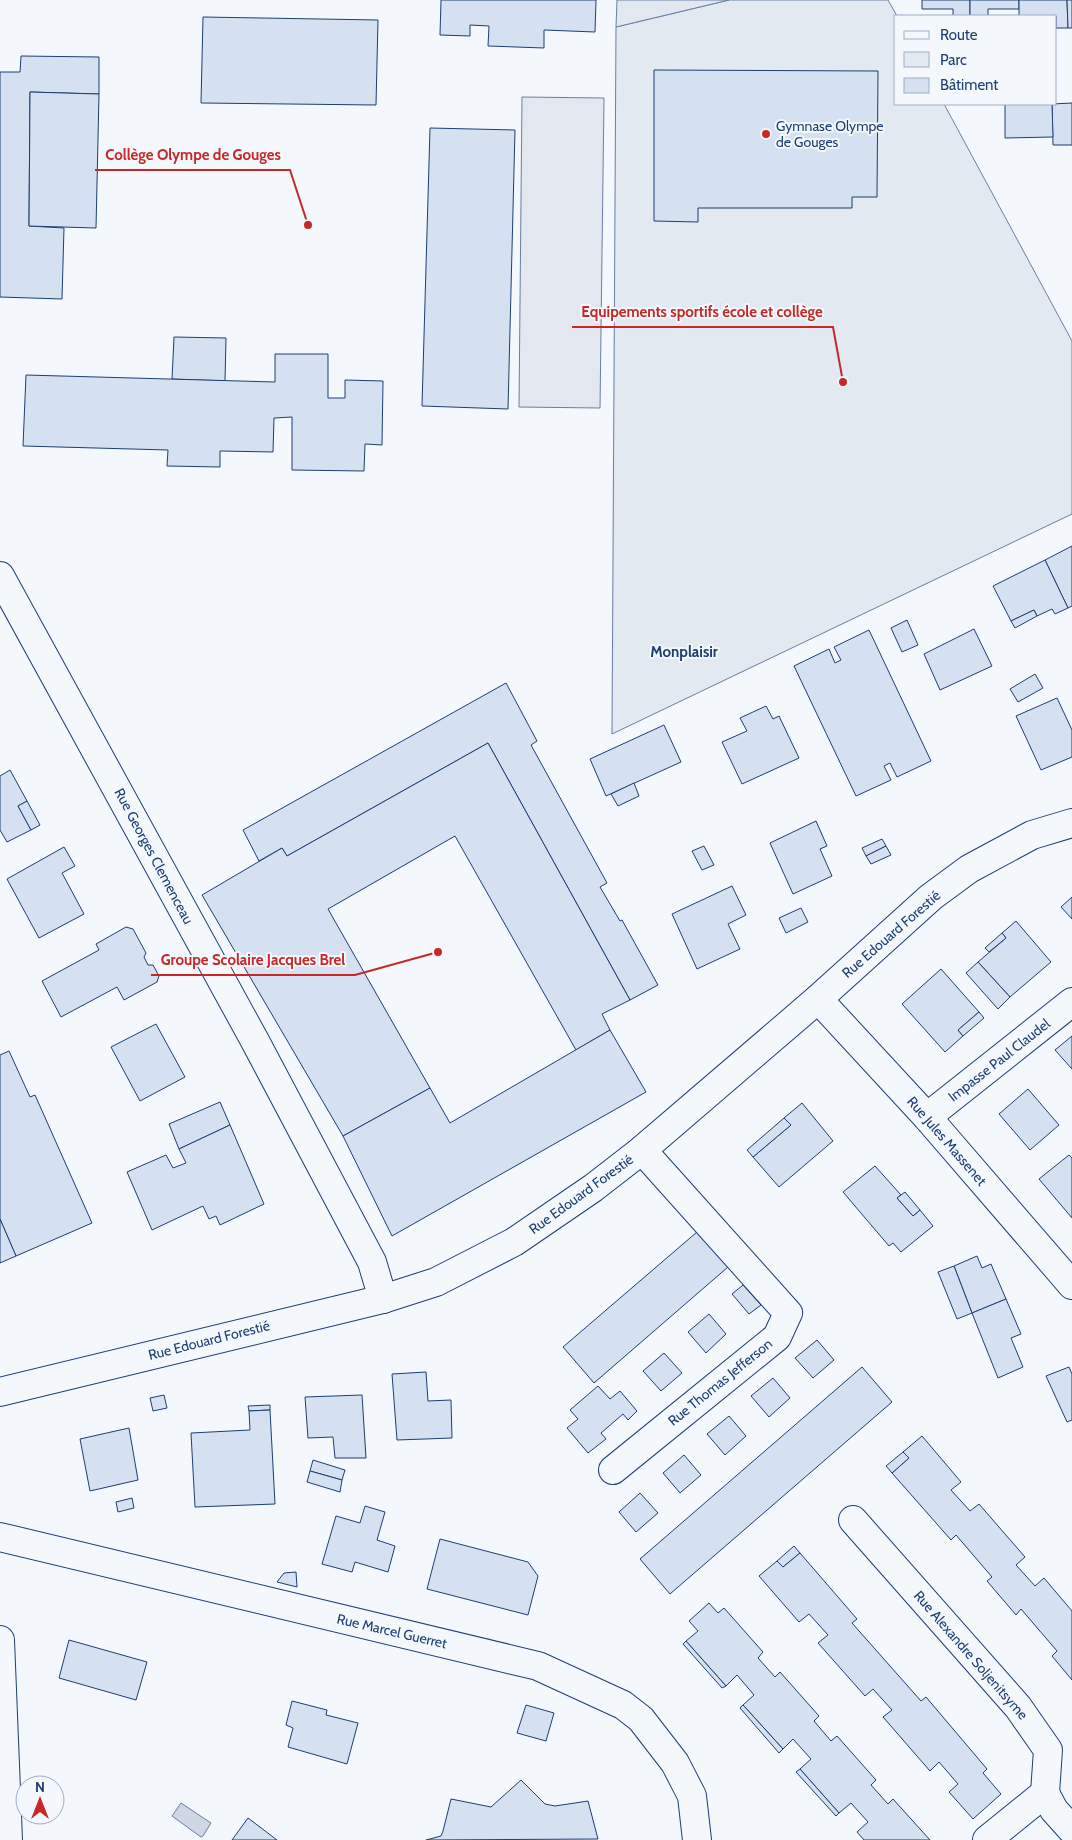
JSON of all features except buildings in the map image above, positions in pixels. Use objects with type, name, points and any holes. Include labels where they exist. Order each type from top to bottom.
[{"type":"street","name":"Rue Georges Clemenceau","points":[[0,576],[260,1050],[372,1262],[382,1299]]},
{"type":"street","name":"Rue Edouard Forestié","points":[[0,1392],[382,1299],[436,1282],[514,1242],[593,1188],[642,1150],[818,999],[931,897],[969,869],[1032,835],[1072,823]]},
{"type":"street","name":"Rue Jules Massenet","points":[[818,999],[927,1117],[1072,1285]]},
{"type":"street","name":"Impasse Paul Claudel","points":[[927,1117],[1072,1002]]},
{"type":"street","name":"Rue Thomas Jefferson","points":[[613,1470],[777,1337],[788,1313],[642,1150]]},
{"type":"street","name":"Rue Alexandre Soljenitsyme","points":[[854,1520],[1018,1707],[1048,1750],[1045,1793]]},
{"type":"street","name":"Rue Marcel Guerret","points":[[0,1538],[538,1666],[623,1704],[641,1719],[675,1763],[692,1796],[697,1840]]},
{"type":"street","points":[[0,1640],[8,1840]]},
{"type":"street","points":[[988,1840],[1045,1793],[1054,1810],[1072,1830]]},
{"type":"green space","points":[[729,0],[888,0],[896,15],[894,15],[894,105],[945,105],[1072,341],[1072,514],[612,734],[616,27]]},
{"type":"shaded area","points":[[617,0],[729,0],[616,27]]},
{"type":"shaded area","points":[[522,97],[604,98],[600,408],[519,407]]},
{"type":"shaded area","points":[[181,1803],[211,1823],[203,1836],[201,1837],[172,1816]]},
{"type":"place","name":"Gymnase Olympe de Gouges","points":[[766,134]]},
{"type":"place","name":"Collège Olympe de Gouges","points":[[308,225]]},
{"type":"place","name":"Equipements sportifs école et collège","points":[[843,382]]},
{"type":"place","name":"Groupe Scolaire Jacques Brel","points":[[438,952]]},
{"type":"district","name":"Monplaisir","points":[[684,652]]}]
